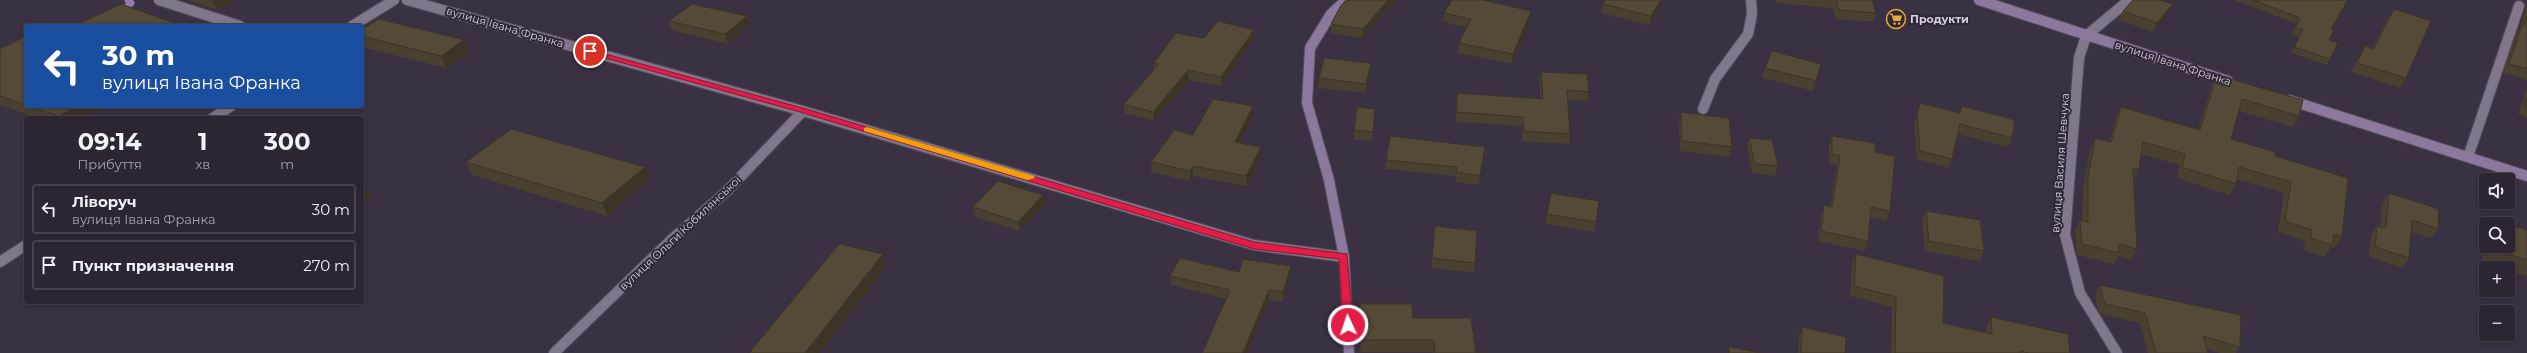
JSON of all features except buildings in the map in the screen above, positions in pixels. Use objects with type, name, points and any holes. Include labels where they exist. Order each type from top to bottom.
[{"type":"street","points":[[158,0],[234,24]]},
{"type":"street","points":[[355,24],[394,0]]},
{"type":"street","name":"вулиця Івана Франка","points":[[407,0],[803,111],[1254,246],[1344,257]]},
{"type":"street","points":[[1346,0],[1331,14],[1310,48],[1307,103],[1329,180],[1344,257],[1349,353]]},
{"type":"street","points":[[1703,109],[1707,93],[1717,74],[1746,39],[1754,17],[1751,0]]},
{"type":"street","name":"вулиця Івана Франка","points":[[1979,0],[2086,36],[2236,83]]},
{"type":"street","points":[[2086,36],[2129,0]]},
{"type":"street","points":[[2468,157],[2519,6]]},
{"type":"street","name":"вулиця Василя Шевчука","points":[[2086,36],[2080,58],[2066,235],[2080,293],[2117,353]]},
{"type":"street","points":[[2281,97],[2527,176]]},
{"type":"street","points":[[216,116],[228,108]]},
{"type":"street","name":"вулиця Ольги Кобилянської","points":[[554,353],[671,240],[727,191],[803,111]]},
{"type":"street","points":[[1,260],[24,246]]},
{"type":"waterway","points":[[122,12],[131,3],[128,0]]},
{"type":"slow traffic","points":[[867,129],[1030,178]]},
{"type":"place","name":"Продукти","points":[[1896,19]]},
{"type":"route","points":[[590,51],[1033,178],[1254,246],[1344,257],[1348,325]]}]
